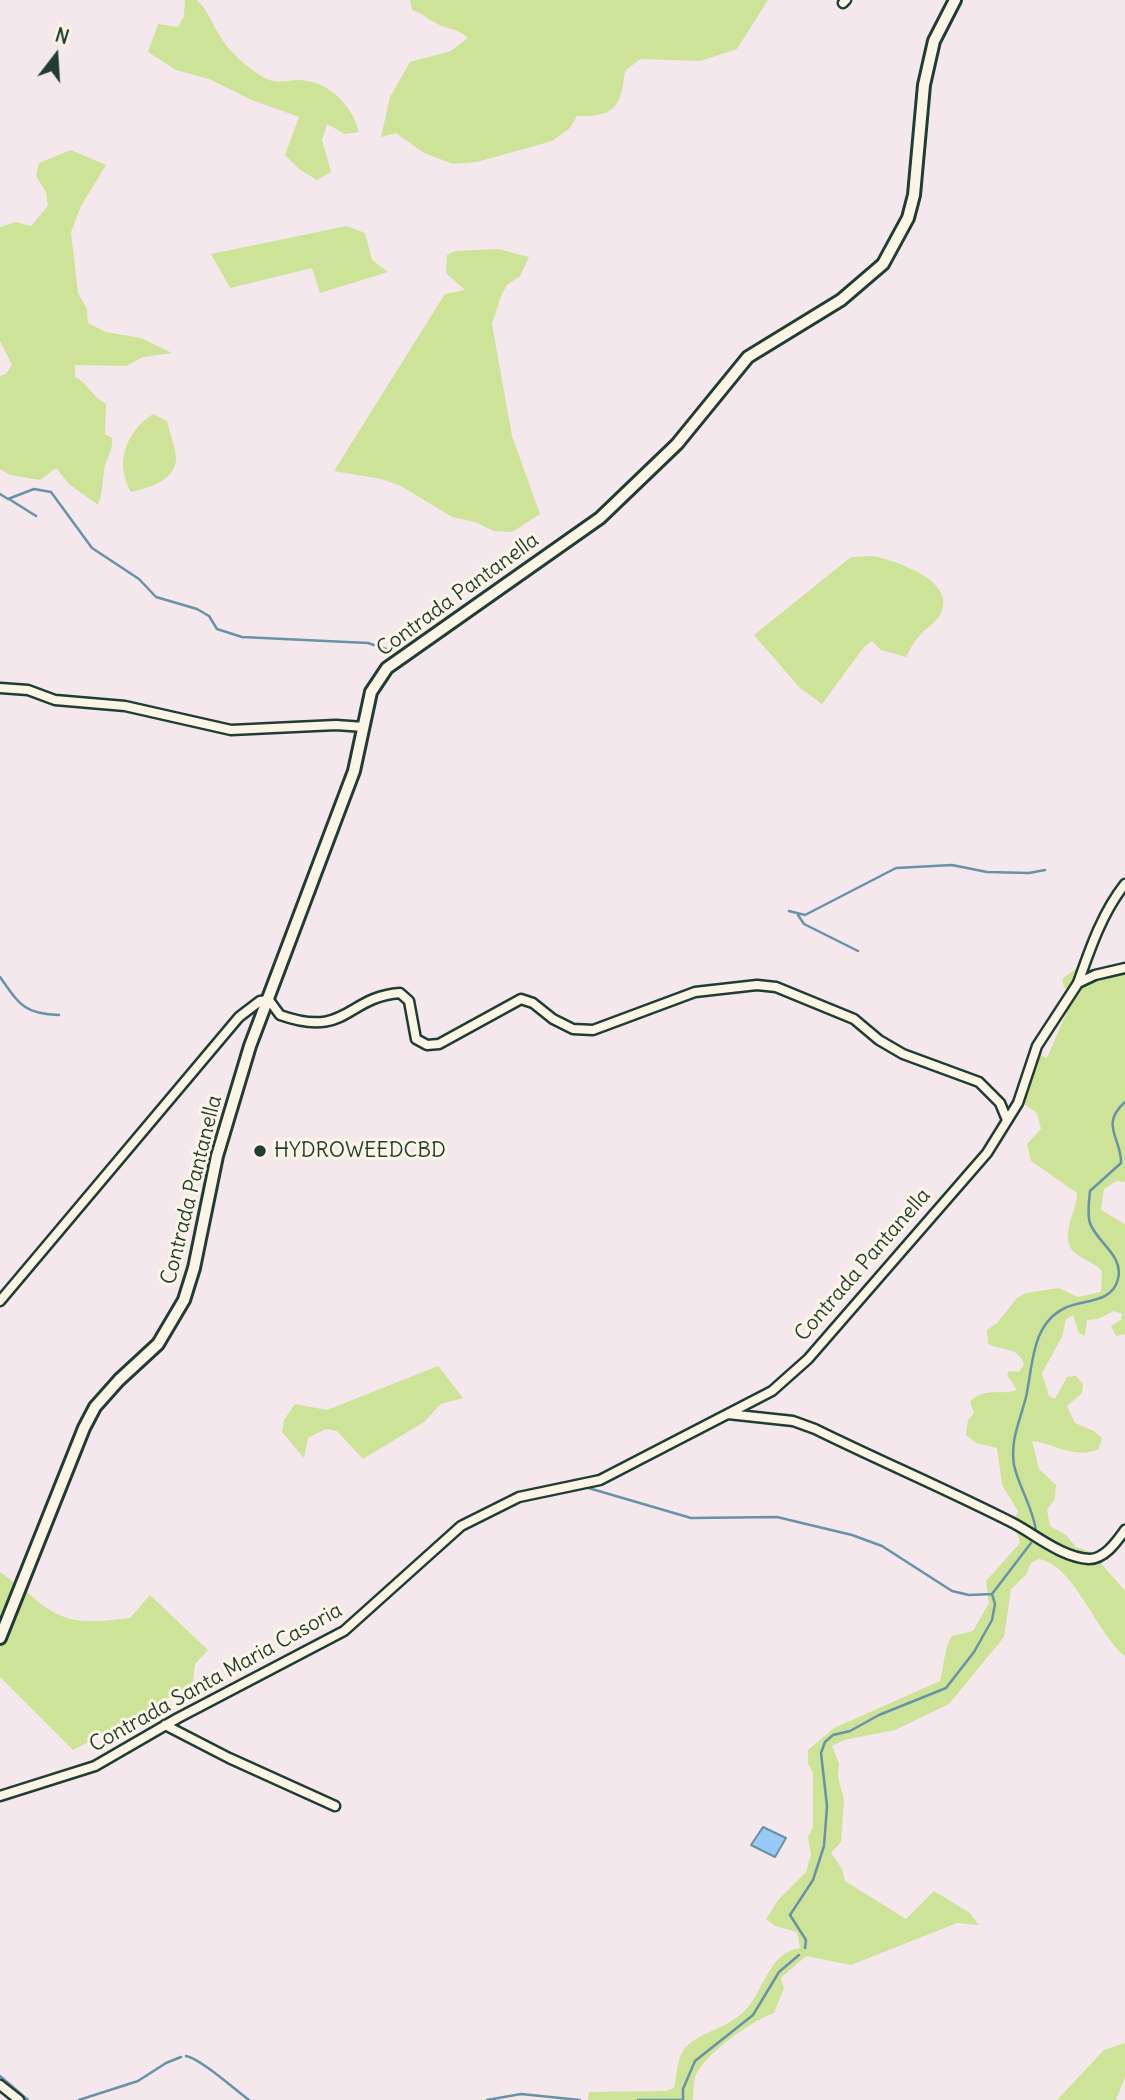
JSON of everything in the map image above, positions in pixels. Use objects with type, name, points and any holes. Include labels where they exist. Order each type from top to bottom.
[{"type":"street","name":"Contrada Pantanella","points":[[0,1637],[84,1428],[95,1407],[158,1345],[184,1300],[194,1268],[217,1156],[250,1046],[350,783],[371,692],[387,667],[600,518],[677,444],[748,357],[841,300],[869,277],[892,252],[908,218],[914,195],[924,85],[934,41],[956,0]]},
{"type":"street","points":[[0,688],[28,690],[55,700],[125,706],[231,730],[336,725],[364,727]]},
{"type":"street","name":"Contrada Pantanella","points":[[728,1414],[772,1391],[808,1359],[986,1153],[1018,1103],[1037,1046],[1078,983],[1090,948],[1114,897],[1125,884]]},
{"type":"street","points":[[1078,983],[1095,975],[1125,968]]},
{"type":"street","points":[[269,1000],[280,1015],[316,1024],[333,1022],[383,996],[400,993],[409,1001],[416,1039],[427,1045],[439,1044],[521,999],[533,1003],[553,1019],[573,1029],[593,1030],[695,992],[757,985],[776,987],[854,1019],[879,1040],[903,1054],[979,1082],[1000,1103],[1007,1120]]},
{"type":"street","name":"Contrada Pantanella","points":[[0,1301],[199,1068],[239,1017],[260,1001],[269,1000]]},
{"type":"street","points":[[728,1414],[793,1421],[815,1429],[1014,1523],[1065,1552],[1090,1559],[1098,1557],[1115,1544],[1125,1530]]},
{"type":"street","name":"Contrada Santa Maria Casoria","points":[[0,1796],[95,1766],[165,1725],[344,1631],[461,1526],[519,1497],[600,1480],[728,1414]]},
{"type":"street","points":[[165,1725],[229,1758],[335,1805]]},
{"type":"street","points":[[0,2085],[19,2100]]},
{"type":"green space","points":[[185,0],[197,0],[229,48],[261,76],[275,81],[310,81],[329,90],[345,104],[359,132],[345,134],[327,124],[322,140],[331,172],[317,180],[299,169],[285,155],[299,117],[252,100],[209,79],[176,70],[148,52],[158,24],[178,27],[184,16]]},
{"type":"green space","points":[[410,0],[768,0],[737,49],[700,61],[640,59],[625,71],[618,101],[608,112],[577,116],[570,128],[552,141],[477,162],[453,164],[424,153],[396,133],[381,137],[390,97],[410,62],[451,51],[468,38],[412,10]]},
{"type":"green space","points":[[71,150],[106,165],[81,206],[71,232],[78,293],[87,309],[88,323],[106,332],[141,338],[172,353],[143,357],[126,366],[75,365],[75,377],[106,404],[105,434],[112,438],[98,505],[69,484],[56,468],[40,480],[10,475],[0,469],[0,376],[6,374],[12,365],[0,341],[0,227],[16,222],[31,226],[48,206],[46,192],[36,176],[39,163]]},
{"type":"green space","points":[[347,226],[365,233],[372,260],[388,272],[320,293],[312,268],[230,288],[211,254]]},
{"type":"green space","points":[[498,249],[529,257],[520,276],[507,285],[492,324],[512,436],[540,514],[512,532],[494,531],[475,522],[452,517],[401,486],[381,479],[334,471],[445,294],[465,290],[446,273],[447,255],[455,251]]},
{"type":"green space","points":[[153,414],[167,421],[176,454],[175,466],[160,482],[131,492],[123,470],[125,448],[136,430]]},
{"type":"green space","points":[[873,556],[909,568],[933,583],[941,592],[944,603],[940,615],[919,636],[906,657],[881,650],[872,641],[864,647],[822,704],[800,688],[754,635],[851,557]]},
{"type":"green space","points":[[1125,962],[1125,1182],[1116,1181],[1104,1189],[1101,1210],[1125,1224],[1125,1334],[1116,1336],[1111,1326],[1121,1320],[1122,1314],[1114,1311],[1098,1319],[1087,1320],[1085,1336],[1079,1333],[1073,1315],[1066,1319],[1062,1337],[1042,1373],[1049,1396],[1055,1399],[1067,1377],[1076,1376],[1083,1384],[1082,1393],[1067,1406],[1075,1423],[1094,1431],[1102,1438],[1099,1449],[1073,1452],[1032,1441],[1039,1469],[1056,1485],[1055,1499],[1047,1510],[1050,1526],[1066,1535],[1076,1547],[1091,1552],[1125,1591],[1125,1656],[1114,1645],[1063,1573],[1052,1564],[1039,1559],[1031,1563],[1026,1575],[1011,1589],[1004,1637],[949,1704],[895,1730],[844,1740],[832,1746],[839,1764],[838,1777],[844,1800],[841,1842],[831,1853],[842,1869],[845,1881],[906,1919],[934,1891],[970,1913],[979,1925],[957,1923],[851,1965],[806,1956],[781,1978],[784,1988],[774,2013],[729,2040],[699,2069],[694,2081],[693,2100],[588,2100],[589,2092],[666,2091],[674,2088],[679,2061],[686,2047],[741,2014],[755,1997],[775,1963],[790,1951],[800,1948],[797,1932],[775,1926],[766,1919],[778,1900],[806,1872],[811,1855],[808,1837],[813,1827],[813,1773],[808,1764],[808,1750],[834,1728],[940,1681],[949,1641],[952,1636],[973,1631],[989,1603],[986,1581],[1020,1543],[1014,1521],[1018,1511],[1002,1485],[997,1448],[976,1443],[966,1435],[968,1420],[974,1413],[970,1402],[981,1394],[1017,1390],[1007,1375],[1009,1371],[1019,1372],[1024,1364],[1018,1354],[988,1344],[987,1330],[997,1323],[1017,1298],[1026,1293],[1059,1288],[1078,1297],[1101,1292],[1102,1271],[1077,1255],[1070,1246],[1068,1231],[1077,1193],[1031,1161],[1027,1144],[1041,1129],[1037,1113],[1024,1104],[1024,1095],[1037,1054],[1047,1058],[1073,998],[1064,987],[1062,979],[1081,965],[1085,976]]},
{"type":"green space","points":[[438,1366],[463,1398],[441,1404],[424,1422],[363,1459],[337,1431],[326,1429],[308,1438],[304,1458],[282,1432],[284,1420],[295,1404],[327,1410]]},
{"type":"green space","points":[[0,1572],[16,1584],[0,1620]]},
{"type":"green space","points":[[23,1588],[60,1615],[84,1621],[130,1618],[150,1595],[208,1650],[195,1664],[193,1681],[184,1690],[150,1707],[123,1729],[104,1734],[73,1750],[0,1677],[0,1646]]},
{"type":"green space","points":[[1125,2043],[1125,2077],[1116,2100],[1057,2100],[1104,2050]]},
{"type":"water","points":[[763,1827],[786,1838],[775,1857],[751,1845]]},
{"type":"waterway","points":[[0,494],[8,499],[34,489],[51,492],[92,548],[139,579],[156,597],[197,609],[209,616],[217,629],[242,637],[368,643],[392,651]]},
{"type":"waterway","points":[[9,499],[36,516]]},
{"type":"waterway","points":[[789,911],[805,915],[896,868],[952,865],[987,872],[1029,873],[1045,870]]},
{"type":"waterway","points":[[798,915],[804,924],[858,951]]},
{"type":"waterway","points":[[0,977],[23,1006],[30,1010],[59,1015]]},
{"type":"waterway","points":[[1036,1531],[1014,1465],[1014,1439],[1026,1397],[1035,1347],[1046,1324],[1065,1308],[1096,1300],[1110,1293],[1118,1279],[1117,1263],[1093,1230],[1088,1207],[1090,1191],[1121,1163],[1113,1125],[1117,1110],[1125,1102]]},
{"type":"waterway","points":[[585,1487],[691,1518],[777,1517],[852,1535],[882,1546],[952,1591],[969,1595],[992,1594]]},
{"type":"waterway","points":[[805,1948],[806,1940],[790,1915],[813,1880],[824,1846],[827,1806],[821,1753],[825,1742],[833,1735],[850,1731],[879,1715],[946,1688],[974,1652],[992,1620],[995,1604],[992,1594],[1031,1543]]},
{"type":"waterway","points":[[683,2100],[683,2089],[695,2061],[753,2015],[779,1972],[799,1955]]},
{"type":"waterway","points":[[186,2056],[209,2068],[249,2100]]},
{"type":"waterway","points":[[79,2100],[138,2081],[181,2057]]},
{"type":"waterway","points":[[0,2076],[28,2100]]},
{"type":"waterway","points":[[487,2100],[521,2094],[580,2100]]},
{"type":"waterway","points":[[638,2100],[683,2100]]},
{"type":"place","name":"HYDROWEEDCBD","points":[[260,1151]]}]
